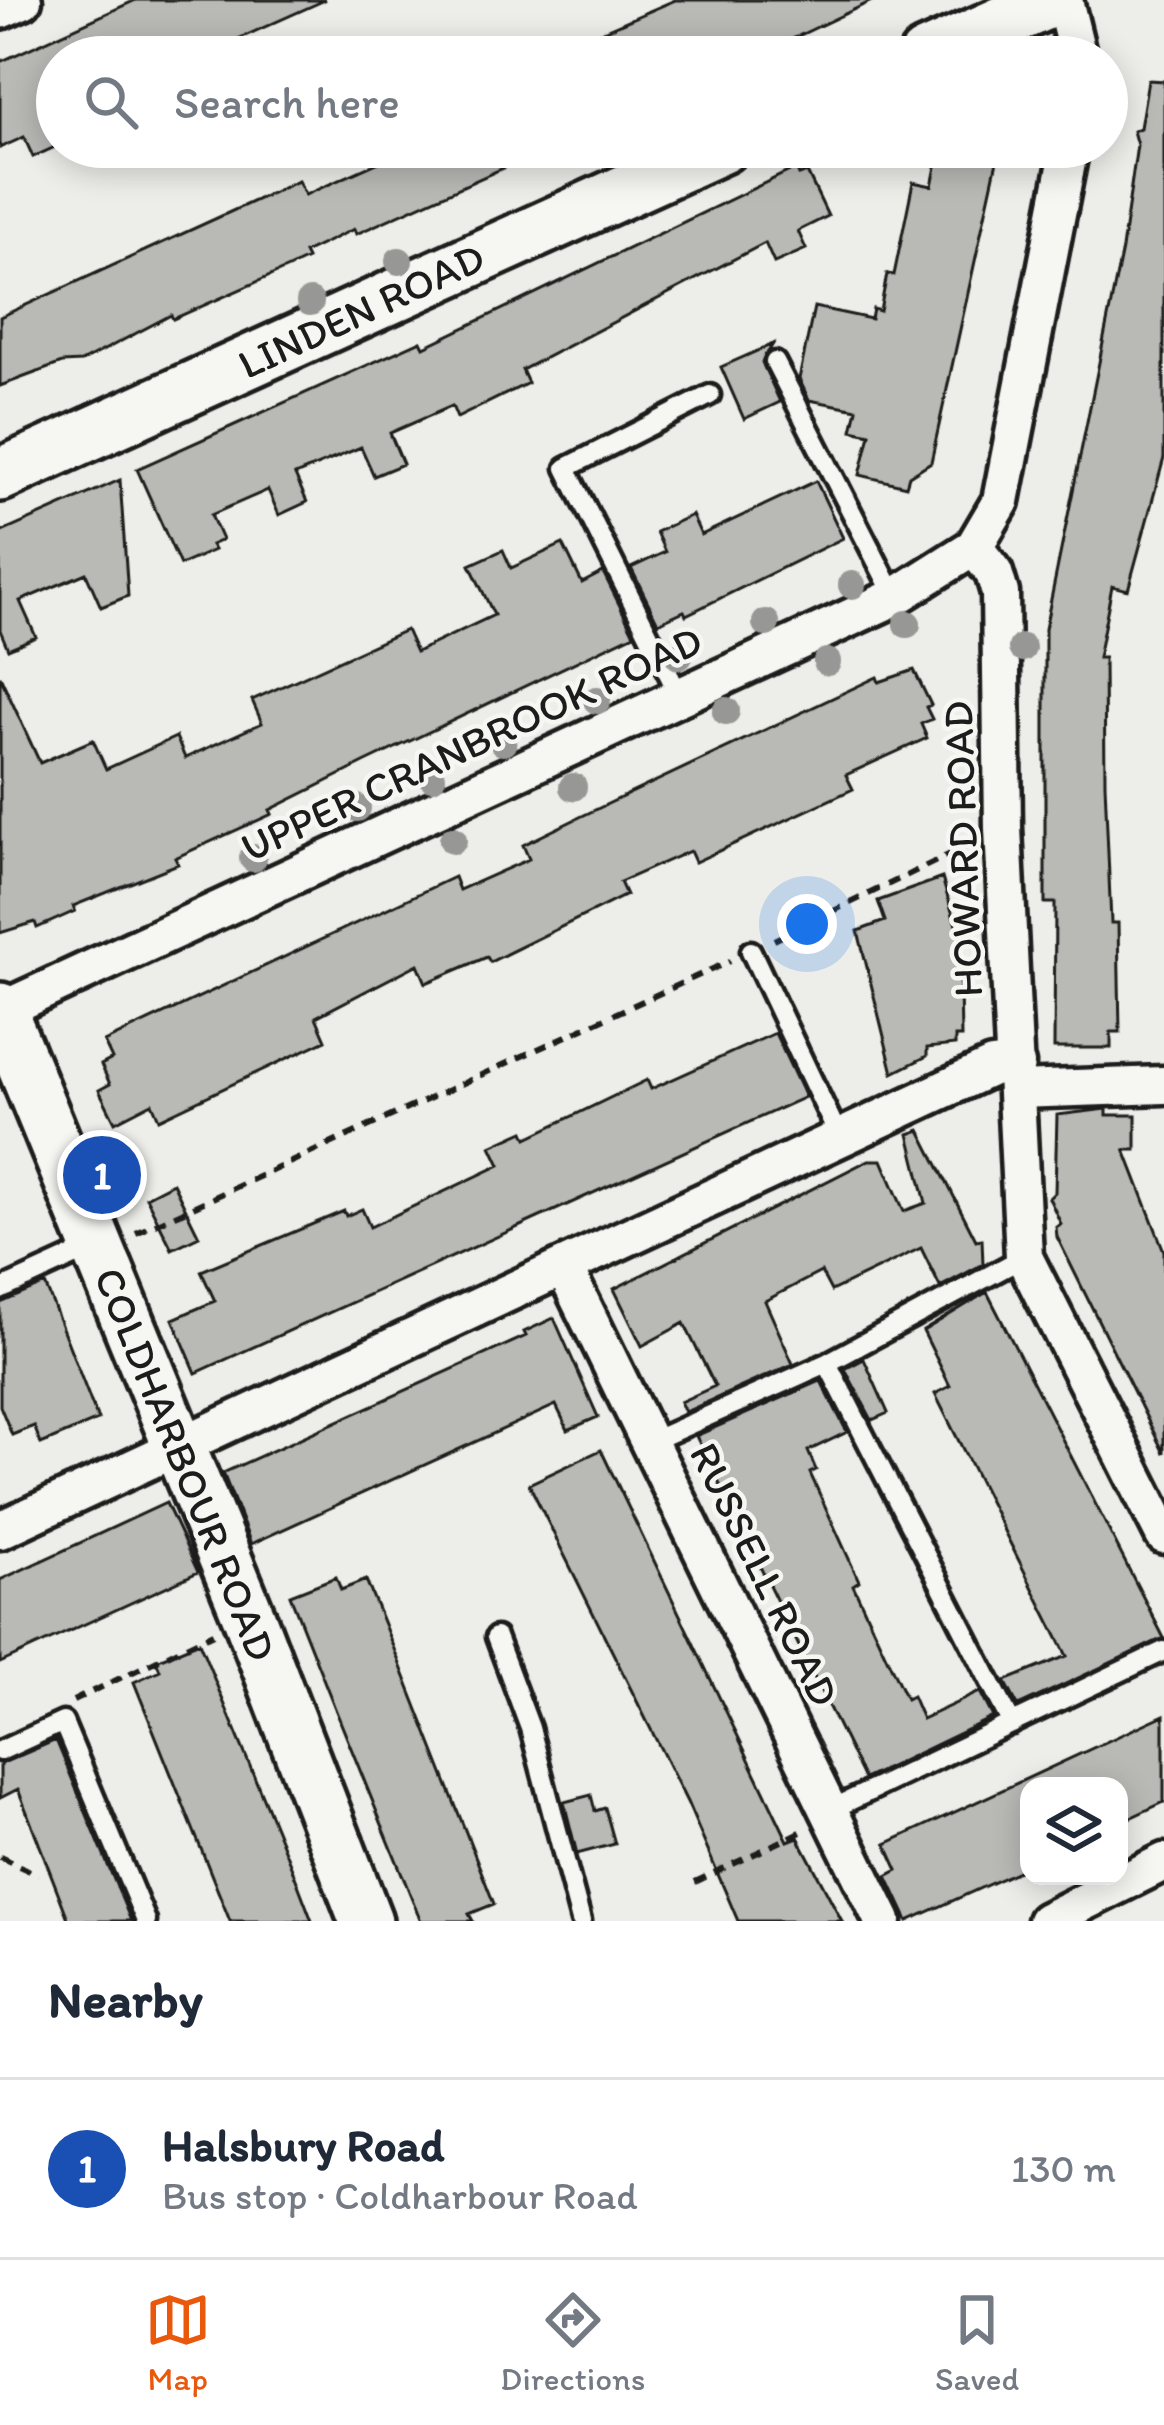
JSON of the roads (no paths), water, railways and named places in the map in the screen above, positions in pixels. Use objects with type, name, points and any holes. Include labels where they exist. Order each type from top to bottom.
[{"type":"main road","points":[[972,36],[1053,0]]},
{"type":"main road","name":"LINDEN ROAD","points":[[0,475],[676,168]]},
{"type":"main road","name":"COLDHARBOUR ROAD","points":[[0,1010],[249,1617],[366,1921]]},
{"type":"street","points":[[0,10],[22,0]]},
{"type":"street","points":[[1064,0],[1073,36]]},
{"type":"street","points":[[974,547],[1000,501],[1066,168]]},
{"type":"street","name":"UPPER CRANBROOK ROAD","points":[[0,1010],[895,597],[974,547]]},
{"type":"street","name":"HOWARD ROAD","points":[[974,547],[994,573],[1000,593],[1003,829],[1024,1257],[1164,1535]]},
{"type":"street","points":[[0,1530],[992,1067],[1017,1077],[1164,1085]]},
{"type":"street","name":"RUSSELL ROAD","points":[[564,1268],[883,1921]]},
{"type":"street","points":[[1046,1921],[1164,1862]]},
{"type":"lane","points":[[775,362],[895,597]]},
{"type":"lane","points":[[679,695],[566,468],[710,395]]},
{"type":"lane","points":[[751,951],[840,1139]]},
{"type":"lane","points":[[0,1290],[99,1247]]},
{"type":"lane","points":[[650,1442],[827,1363],[1024,1257]]},
{"type":"lane","points":[[827,1363],[1012,1724]]},
{"type":"lane","points":[[496,1636],[530,1728],[581,1921]]},
{"type":"lane","points":[[831,1813],[1164,1651]]},
{"type":"lane","points":[[0,1751],[63,1722],[146,1921]]},
{"type":"place","name":"Halsbury Road","points":[[102,1175]]}]
